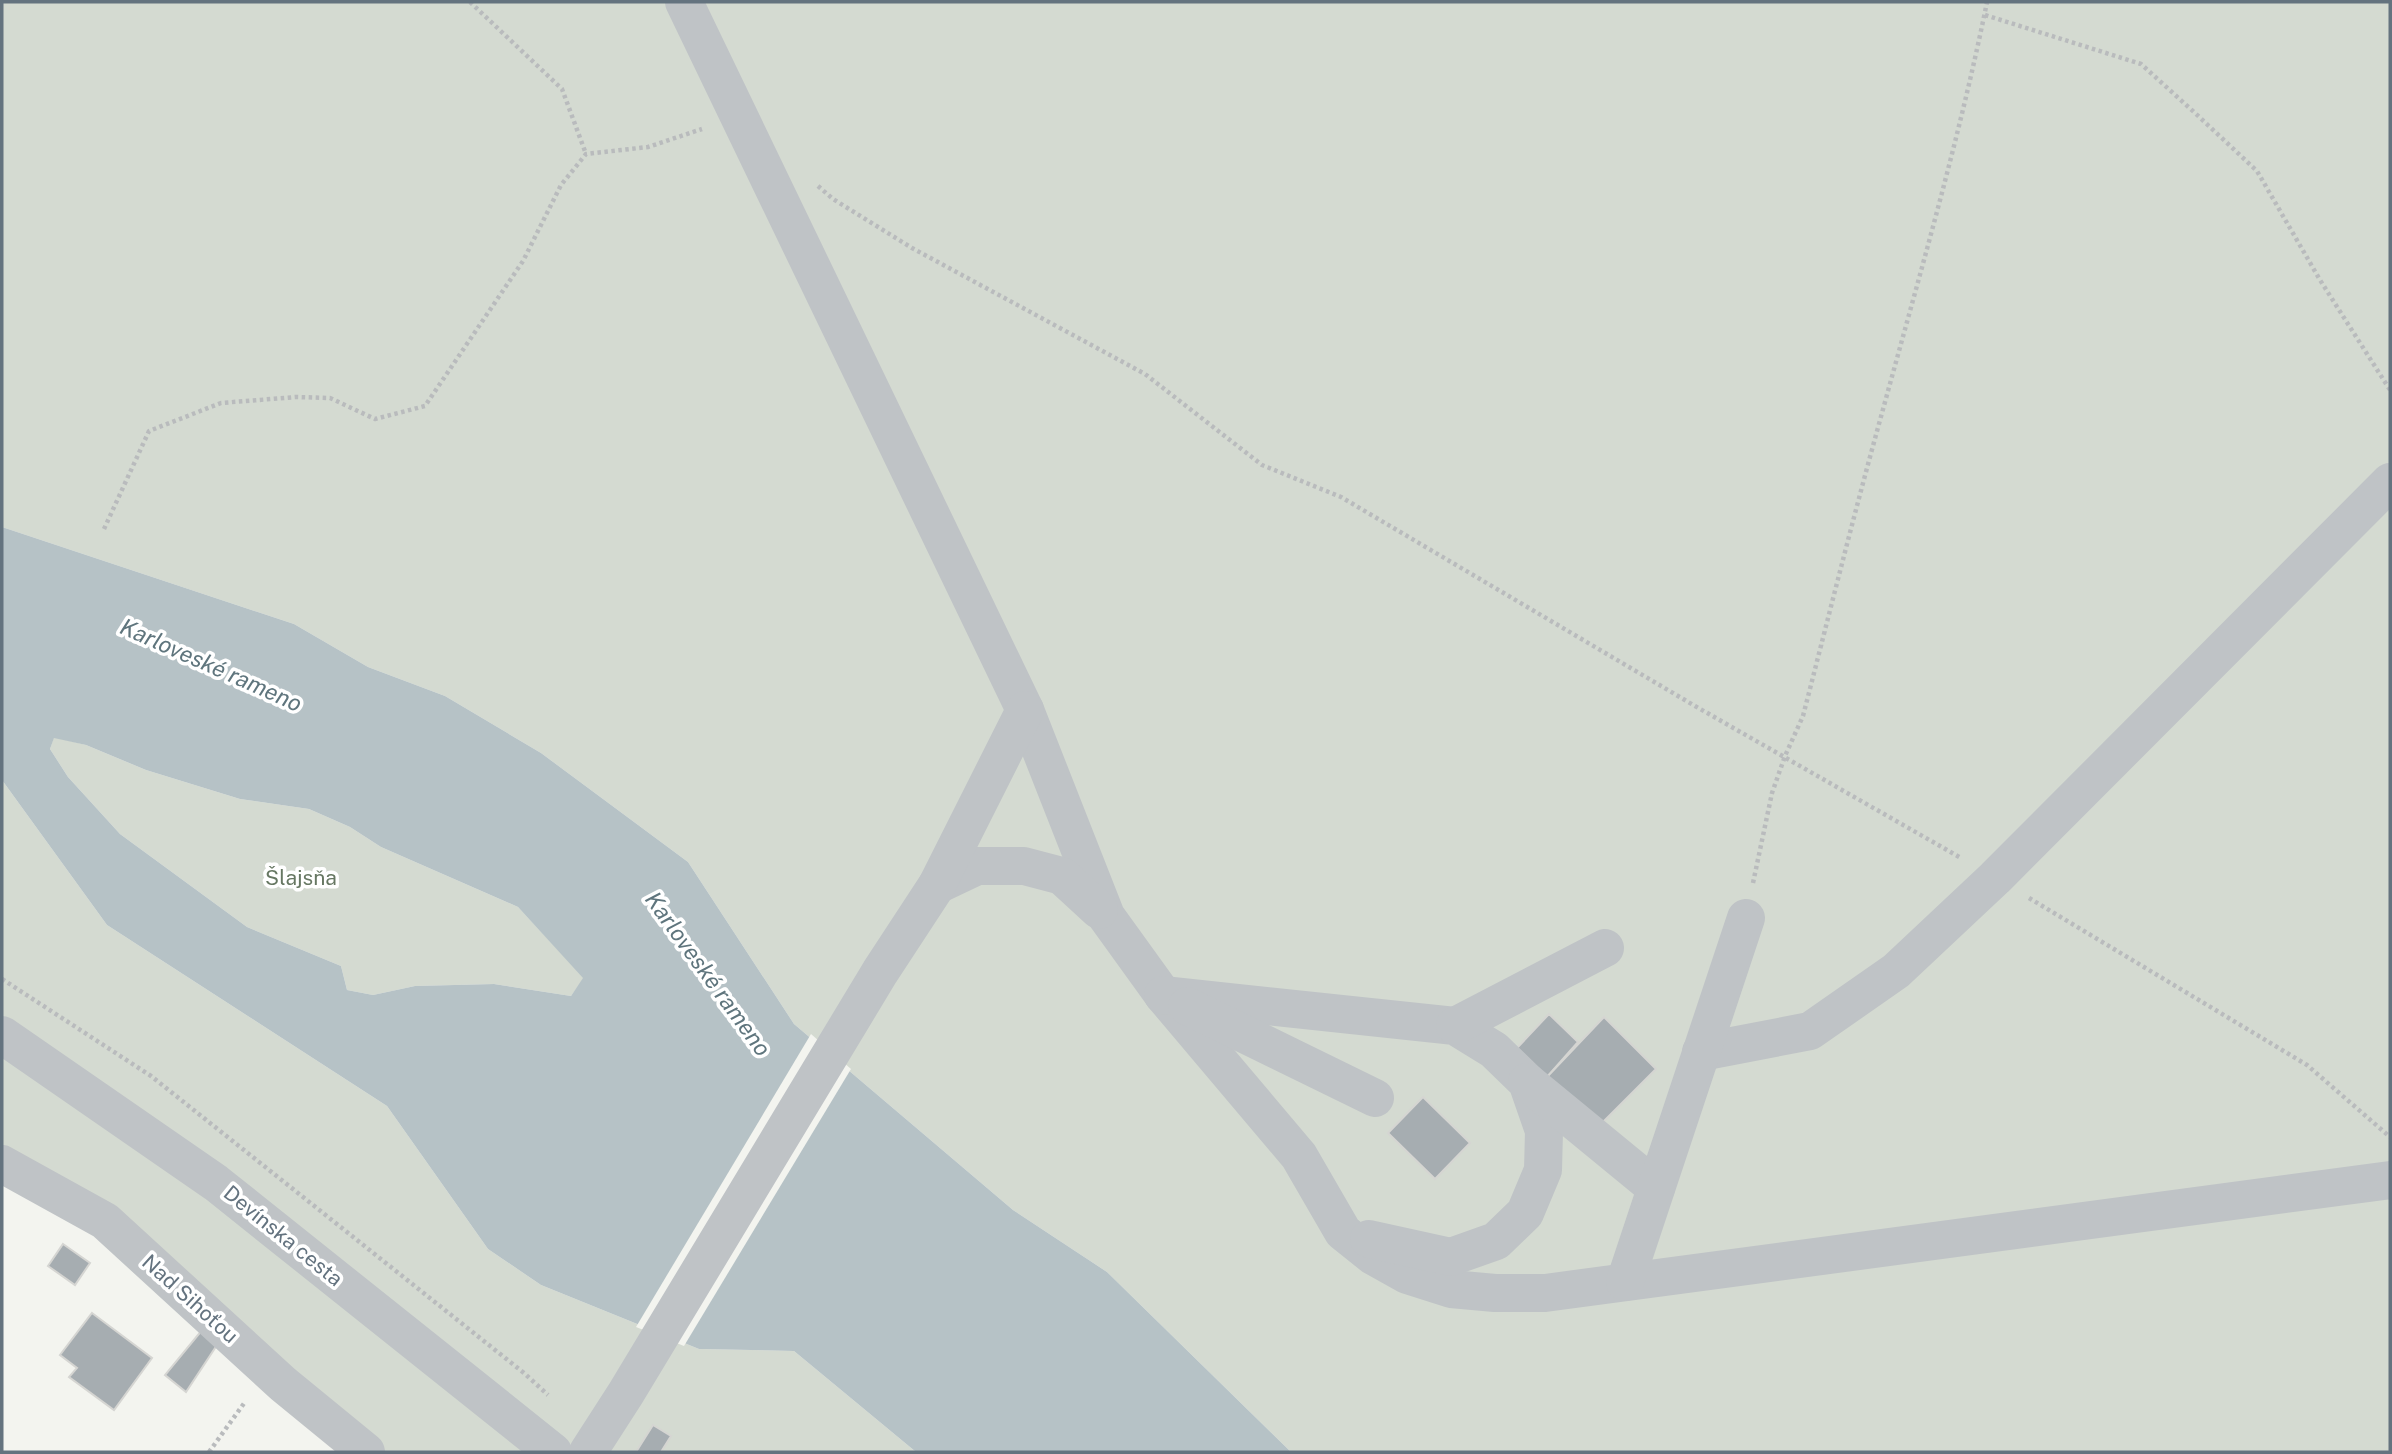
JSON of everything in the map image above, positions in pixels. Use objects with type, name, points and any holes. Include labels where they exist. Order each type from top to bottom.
[{"type":"street","points":[[684,2],[1025,710],[1106,916]]},
{"type":"street","points":[[1701,1052],[1810,1031],[1896,971],[1995,878],[2390,482]]},
{"type":"street","points":[[588,1452],[880,972],[937,885],[1025,710]]},
{"type":"street","points":[[937,885],[978,866],[1024,866],[1062,876],[1106,916],[1163,995],[1299,1156],[1343,1232],[1373,1256],[1406,1275],[1451,1289],[1495,1293],[1545,1293],[2390,1180]]},
{"type":"street","points":[[1625,1282],[1746,918]]},
{"type":"street","points":[[1455,1026],[1605,948]]},
{"type":"street","points":[[1163,995],[1455,1026],[1494,1050],[1527,1082],[1656,1188]]},
{"type":"street","points":[[1163,995],[1376,1098]]},
{"type":"street","name":"Devínska cesta","points":[[2,1035],[216,1183],[553,1452]]},
{"type":"street","points":[[1343,1232],[1451,1257],[1496,1241],[1525,1213],[1543,1170],[1544,1131],[1527,1082]]},
{"type":"street","name":"Nad Sihoťou","points":[[2,1164],[105,1221],[268,1369],[366,1452]]},
{"type":"path","points":[[470,2],[562,89],[586,154]]},
{"type":"path","points":[[1746,918],[1772,793],[1803,716],[1925,256],[1976,58],[1987,2]]},
{"type":"path","points":[[1985,15],[2141,64],[2195,113],[2257,171],[2320,280],[2390,390]]},
{"type":"path","points":[[104,530],[149,431],[221,403],[296,397],[330,398],[375,419],[425,405],[523,261],[561,185],[586,154],[648,147],[738,116]]},
{"type":"path","points":[[812,181],[833,199],[912,248],[1145,374],[1262,465],[1341,497],[1695,706],[1995,878],[2307,1065],[2390,1137]]},
{"type":"path","points":[[209,1452],[268,1369]]},
{"type":"green space","points":[[2,2],[2390,2],[2390,1452],[1291,1452],[1107,1272],[1013,1210],[794,1024],[688,862],[541,753],[445,696],[368,667],[294,624],[2,527]]},
{"type":"green space","name":"Šlajsňa","points":[[54,737],[86,745],[146,770],[240,799],[309,809],[350,827],[381,847],[518,907],[584,978],[571,996],[494,984],[415,986],[373,995],[347,990],[341,966],[247,927],[120,834],[68,777],[50,749]]},
{"type":"green space","points":[[2,780],[107,925],[387,1106],[488,1249],[541,1285],[699,1349],[794,1351],[916,1452],[382,1452],[2,1154]]},
{"type":"water","name":"Karloveské rameno","points":[[2,527],[294,624],[368,667],[445,696],[541,753],[688,862],[794,1024],[1013,1210],[1107,1272],[1291,1452],[916,1452],[794,1351],[699,1349],[541,1285],[488,1249],[387,1106],[107,925],[2,780]],"holes":[[[54,738],[86,745],[146,770],[240,799],[309,809],[350,827],[381,847],[518,907],[583,978],[571,996],[494,984],[415,986],[373,995],[347,990],[341,966],[247,927],[120,834],[68,777],[50,749]]]},
{"type":"pier","points":[[811,1034],[851,1069],[684,1346],[636,1327]]},
{"type":"building","points":[[1549,1014],[1578,1042],[1547,1077],[1517,1048]]},
{"type":"building","points":[[1604,1017],[1656,1069],[1598,1127],[1547,1077]]},
{"type":"building","points":[[1423,1097],[1470,1143],[1435,1179],[1388,1133]]},
{"type":"building","points":[[63,1244],[90,1263],[75,1285],[48,1266]]},
{"type":"building","points":[[92,1313],[152,1358],[114,1410],[69,1377],[77,1368],[60,1355]]},
{"type":"building","points":[[207,1324],[219,1342],[186,1392],[165,1375]]},
{"type":"building","points":[[653,1425],[671,1436],[661,1452],[636,1452]]}]
